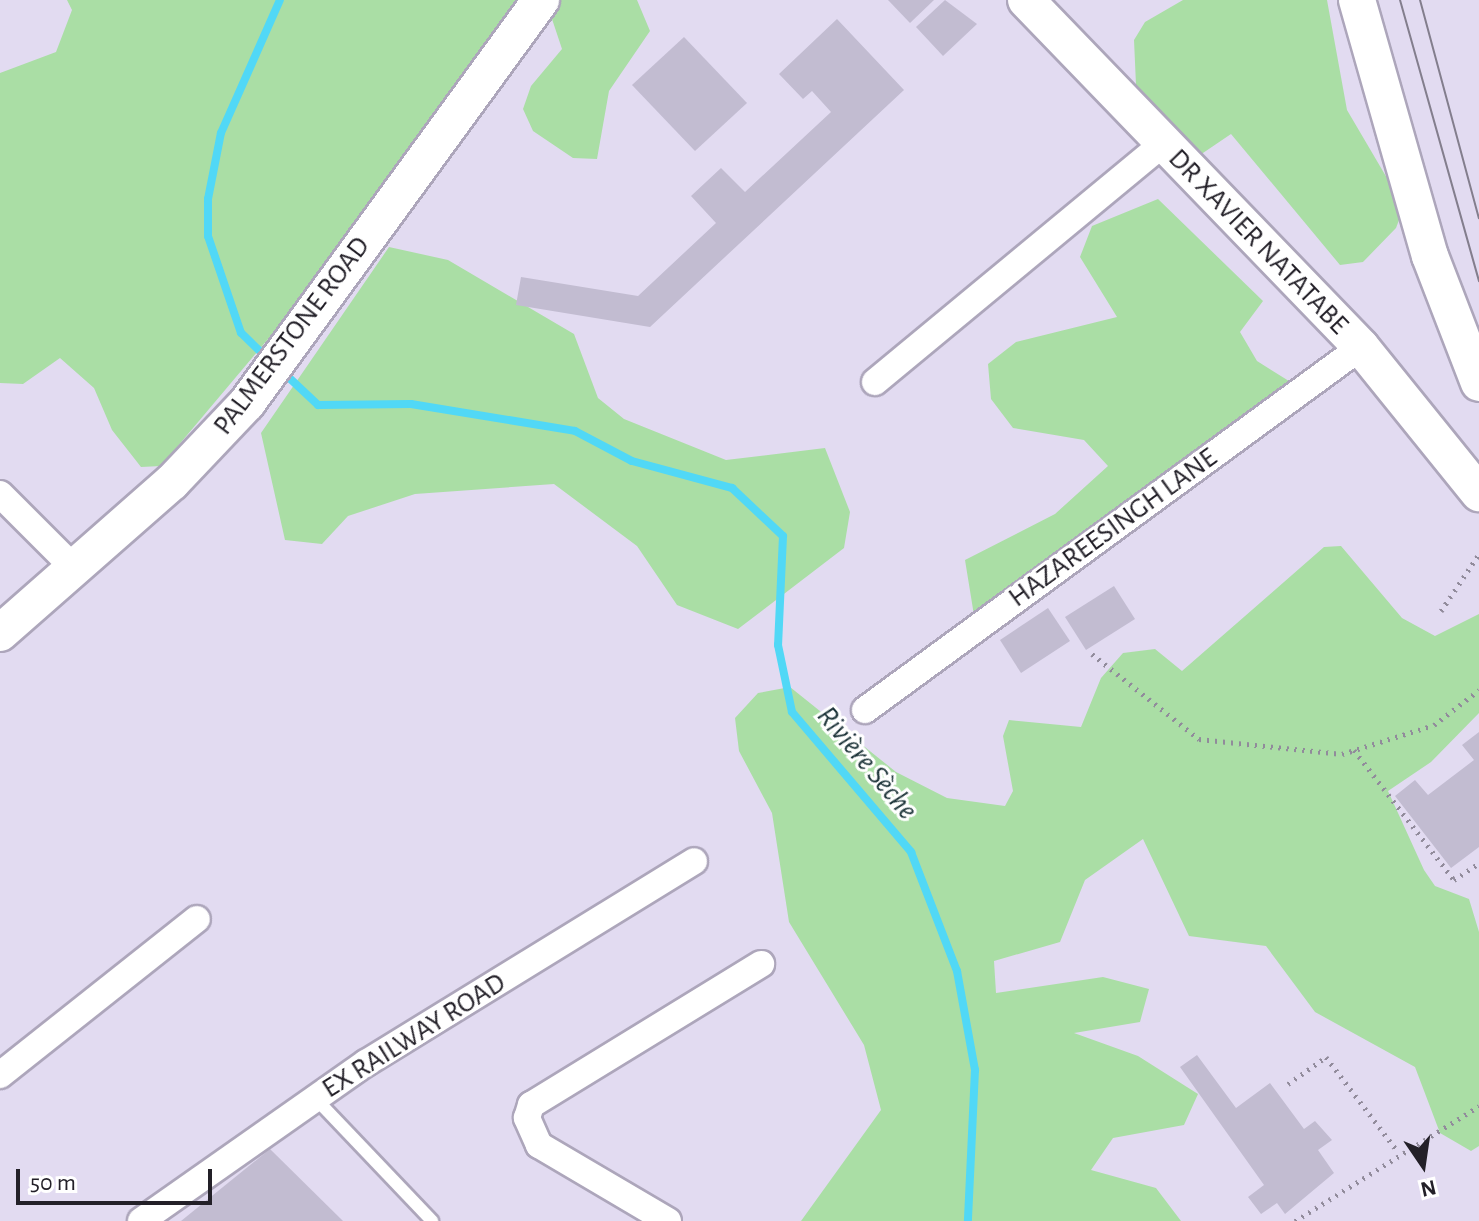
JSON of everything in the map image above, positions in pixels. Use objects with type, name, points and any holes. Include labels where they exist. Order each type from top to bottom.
[{"type":"main road","name":"PALMERSTONE ROAD","points":[[0,633],[172,482],[264,379],[541,0]]},
{"type":"main road","name":"DR XAVIER NATATABE","points":[[1026,0],[1361,347],[1479,493]]},
{"type":"main road","points":[[1357,0],[1430,256],[1479,383]]},
{"type":"street","points":[[875,382],[1163,144]]},
{"type":"street","name":"HAZAREESINGH LANE","points":[[865,710],[1361,347]]},
{"type":"street","points":[[0,494],[74,568]]},
{"type":"street","name":"EX RAILWAY ROAD","points":[[141,1221],[315,1098],[694,861]]},
{"type":"street","points":[[0,1075],[197,919]]},
{"type":"street","points":[[668,1221],[539,1145],[527,1118],[531,1105],[761,964]]},
{"type":"lane","points":[[315,1098],[432,1221]]},
{"type":"path","points":[[1441,611],[1479,554]]},
{"type":"path","points":[[1092,654],[1199,739],[1354,750],[1434,725],[1479,690]]},
{"type":"path","points":[[1354,750],[1454,880],[1479,863]]},
{"type":"path","points":[[1288,1084],[1326,1057],[1398,1152]]},
{"type":"path","points":[[1295,1221],[1398,1152],[1479,1106]]},
{"type":"green space","points":[[67,0],[637,0],[650,31],[609,91],[597,159],[573,158],[533,131],[523,109],[531,86],[562,49],[548,7],[161,466],[141,467],[112,430],[94,388],[60,358],[23,384],[0,383],[0,73],[56,52],[72,10]]},
{"type":"green space","points":[[1183,0],[1327,0],[1347,110],[1404,207],[1396,228],[1363,262],[1340,265],[1231,134],[1200,155],[1136,85],[1134,40],[1145,22]]},
{"type":"green space","points":[[1158,199],[1263,301],[1240,332],[1257,361],[1313,396],[978,640],[965,560],[1055,514],[1108,466],[1084,440],[1013,428],[991,399],[988,364],[1016,342],[1117,317],[1080,257],[1092,226]]},
{"type":"green space","points":[[389,247],[448,260],[574,334],[598,398],[624,419],[726,460],[825,448],[850,512],[844,548],[738,629],[677,605],[637,546],[554,484],[415,494],[348,516],[322,544],[285,540],[261,433]]},
{"type":"green space","points":[[1341,546],[1402,618],[1435,636],[1479,614],[1479,713],[1431,762],[1388,791],[1424,870],[1435,886],[1469,899],[1479,932],[1479,1146],[1471,1151],[1440,1133],[1415,1067],[1315,1012],[1266,946],[1189,936],[1143,839],[1085,880],[1060,942],[994,961],[996,993],[1103,977],[1149,989],[1140,1022],[1074,1033],[1138,1056],[1198,1094],[1184,1125],[1113,1138],[1091,1170],[1156,1188],[1181,1221],[801,1221],[881,1110],[864,1045],[789,922],[772,813],[739,751],[735,718],[758,693],[790,687],[896,772],[947,798],[1005,806],[1013,791],[1003,736],[1009,720],[1081,727],[1101,678],[1123,653],[1155,649],[1182,671],[1324,547]]},
{"type":"building","points":[[888,0],[934,0],[910,23]]},
{"type":"building","points":[[945,0],[977,24],[943,56],[916,27]]},
{"type":"building","points":[[837,19],[904,90],[650,327],[516,305],[521,277],[638,296],[716,223],[691,196],[721,168],[745,192],[831,112],[812,91],[803,99],[779,74]]},
{"type":"building","points":[[684,37],[747,103],[695,151],[632,85]]},
{"type":"building","points":[[1114,586],[1135,619],[1086,650],[1065,617]]},
{"type":"building","points":[[1048,608],[1070,641],[1021,673],[1000,640]]},
{"type":"building","points":[[1479,732],[1479,847],[1451,868],[1395,796],[1415,780],[1428,795],[1474,760],[1462,745]]},
{"type":"building","points":[[1197,1055],[1236,1108],[1270,1083],[1304,1129],[1315,1121],[1332,1140],[1318,1150],[1334,1173],[1285,1214],[1277,1203],[1261,1214],[1248,1197],[1264,1185],[1180,1067]]},
{"type":"building","points":[[270,1149],[343,1221],[181,1221]]},
{"type":"waterway","name":"Rivière Sèche","points":[[267,358],[241,333],[208,236],[208,199],[221,133],[280,0]]},
{"type":"waterway","name":"Rivière Sèche","points":[[283,372],[318,405],[411,404],[575,431],[632,461],[732,488],[783,536],[778,645],[792,712],[911,852],[957,971],[975,1070],[968,1221]]},
{"type":"tram line","points":[[1400,0],[1479,281]]},
{"type":"tram line","points":[[1420,0],[1479,218]]}]
